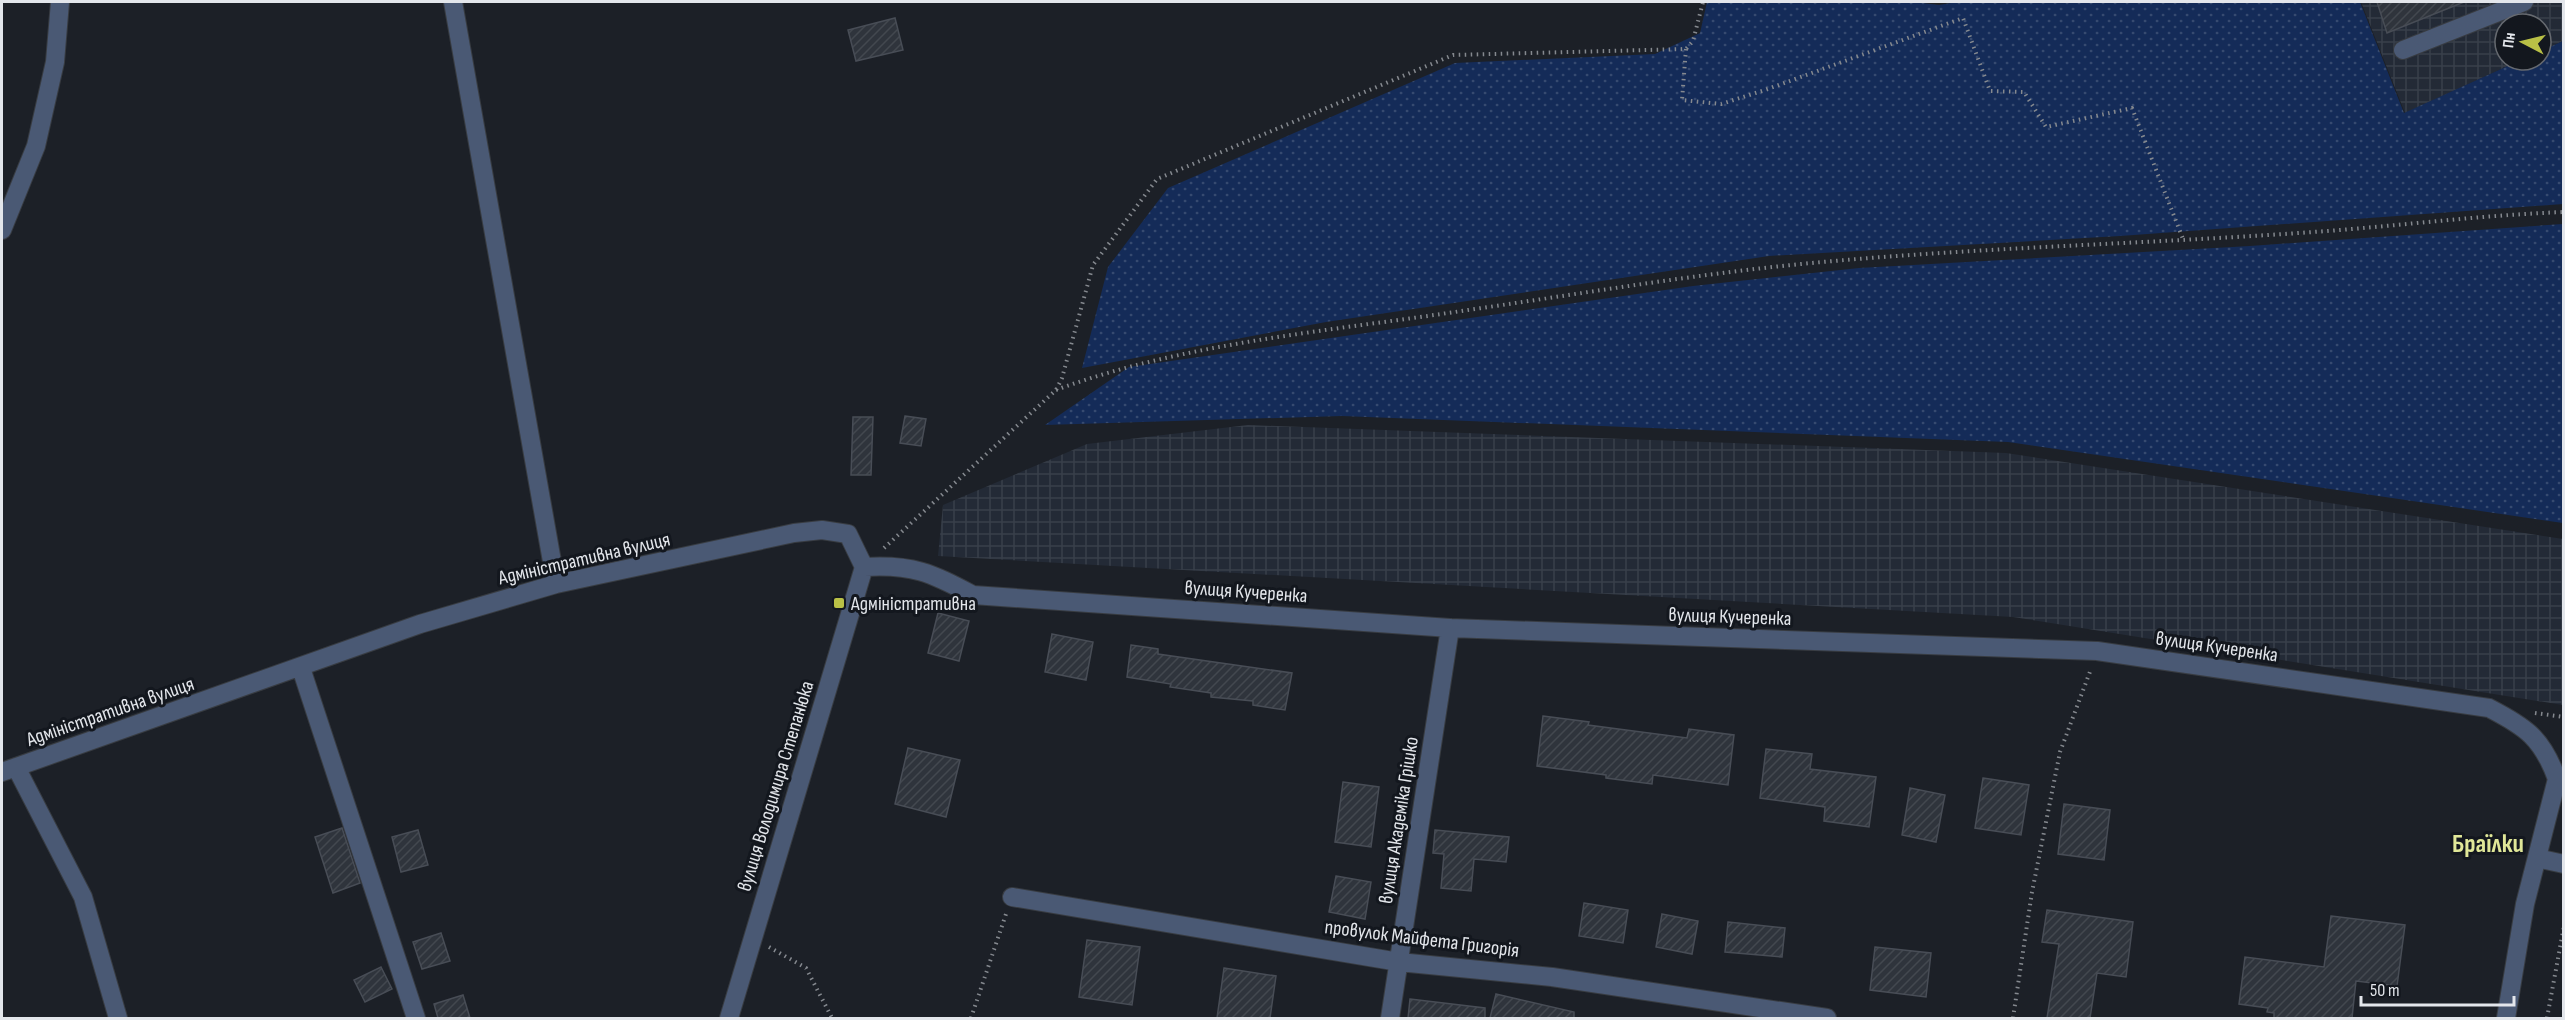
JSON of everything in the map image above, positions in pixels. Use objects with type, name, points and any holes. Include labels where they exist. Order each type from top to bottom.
[{"type":"street","points":[[2,230],[36,146],[55,62],[60,2]]},
{"type":"street","points":[[453,2],[556,584]]},
{"type":"street","points":[[2403,50],[2524,2]]},
{"type":"street","name":"Адміністративна вулиця","points":[[9,770],[420,624],[556,584],[794,533],[822,530],[848,534],[864,567]]},
{"type":"street","name":"вулиця Кучеренка","points":[[864,567],[889,565],[927,572],[973,595],[1450,628],[2097,651],[2489,708],[2522,725],[2548,754],[2560,779]]},
{"type":"street","name":"вулиця Володимира Степанюка","points":[[729,1018],[864,567]]},
{"type":"street","name":"вулиця Академіка Грішко","points":[[1390,1018],[1450,628]]},
{"type":"street","points":[[301,668],[416,1018]]},
{"type":"street","points":[[9,770],[83,897],[118,1018]]},
{"type":"street","points":[[2506,1018],[2525,904],[2560,779]]},
{"type":"street","points":[[2537,858],[2564,864]]},
{"type":"street","name":"провулок Майфета Григорія","points":[[1012,897],[1399,962],[1552,977],[1827,1018]]},
{"type":"path","points":[[1703,2],[1693,40],[1686,49],[1682,100],[1721,104],[1963,18],[1990,92],[2024,92],[2046,127],[2132,108],[2182,239]]},
{"type":"path","points":[[864,567],[1056,390],[1062,378],[1093,265],[1157,179],[1453,55],[1686,49]]},
{"type":"path","points":[[1056,390],[1098,375],[1190,352],[1612,289],[1800,264],[2327,231],[2514,214],[2564,212]]},
{"type":"path","points":[[2013,1018],[2032,892],[2060,752],[2097,651]]},
{"type":"path","points":[[971,1018],[1012,897]]},
{"type":"path","points":[[2547,1018],[2564,926]]},
{"type":"path","points":[[753,937],[806,968],[832,1018]]},
{"type":"shaded area","points":[[1707,2],[1915,2],[1939,5],[1957,2],[2360,2],[2404,113],[2495,72],[2553,72],[2553,46],[2563,41],[2563,204],[2120,236],[1769,256],[1326,322],[1082,368],[1108,267],[1168,188],[1455,63],[1655,54],[1700,33]]},
{"type":"shaded area","points":[[2361,2],[2563,2],[2563,41],[2553,46],[2553,12],[2493,12],[2495,72],[2405,113]]},
{"type":"shaded area","points":[[2563,224],[2563,523],[2008,442],[1342,416],[1045,425],[1129,367],[1693,286],[1859,268],[2250,246]]},
{"type":"shaded area","points":[[1248,425],[2006,453],[2563,539],[2563,705],[2013,617],[938,556],[943,505],[1087,444]]},
{"type":"building","points":[[2377,2],[2464,2],[2387,33]]},
{"type":"building","points":[[895,18],[903,50],[856,61],[848,30]]},
{"type":"building","points":[[905,416],[926,419],[921,446],[900,443]]},
{"type":"building","points":[[853,417],[873,417],[871,475],[851,475]]},
{"type":"building","points":[[938,613],[969,621],[959,661],[928,653]]},
{"type":"building","points":[[1052,634],[1093,642],[1086,680],[1045,672]]},
{"type":"building","points":[[1131,645],[1158,649],[1158,654],[1292,673],[1285,710],[1253,705],[1253,701],[1211,697],[1211,693],[1127,677]]},
{"type":"building","points":[[1543,716],[1589,722],[1588,725],[1687,738],[1689,729],[1734,735],[1728,785],[1653,775],[1652,784],[1537,766]]},
{"type":"building","points":[[908,748],[960,760],[946,817],[895,804]]},
{"type":"building","points":[[1766,749],[1812,754],[1810,769],[1876,777],[1869,827],[1824,821],[1825,807],[1760,798]]},
{"type":"building","points":[[1983,778],[2029,785],[2021,835],[1975,828]]},
{"type":"building","points":[[1343,782],[1379,787],[1371,847],[1335,842]]},
{"type":"building","points":[[1910,788],[1945,795],[1936,842],[1902,835]]},
{"type":"building","points":[[2064,804],[2110,810],[2104,860],[2058,854]]},
{"type":"building","points":[[342,828],[360,883],[333,893],[315,837]]},
{"type":"building","points":[[418,830],[428,865],[401,872],[392,837]]},
{"type":"building","points":[[1435,830],[1509,837],[1506,862],[1474,859],[1471,891],[1441,888],[1444,854],[1433,853]]},
{"type":"building","points":[[1336,876],[1371,882],[1365,919],[1329,912]]},
{"type":"building","points":[[1584,903],[1628,910],[1623,943],[1579,936]]},
{"type":"building","points":[[2047,910],[2133,922],[2126,977],[2097,973],[2090,1018],[2047,1018],[2059,944],[2042,942]]},
{"type":"building","points":[[1662,914],[1698,921],[1692,954],[1656,947]]},
{"type":"building","points":[[2331,916],[2405,925],[2397,986],[2356,981],[2352,1018],[2274,1018],[2274,1013],[2267,1012],[2268,1008],[2239,1004],[2245,957],[2324,967]]},
{"type":"building","points":[[1728,922],[1785,928],[1782,957],[1725,952]]},
{"type":"building","points":[[441,933],[450,961],[422,969],[413,942]]},
{"type":"building","points":[[1087,940],[1140,947],[1132,1005],[1079,997]]},
{"type":"building","points":[[1875,947],[1931,953],[1926,997],[1870,990]]},
{"type":"building","points":[[381,967],[392,989],[365,1002],[354,980]]},
{"type":"building","points":[[1224,968],[1276,976],[1270,1018],[1217,1018]]},
{"type":"building","points":[[1496,994],[1574,1012],[1574,1018],[1490,1018]]},
{"type":"building","points":[[463,995],[470,1018],[438,1018],[434,1004]]},
{"type":"building","points":[[1410,999],[1485,1008],[1485,1018],[1408,1018]]},
{"type":"place","name":"Адміністративна","points":[[839,603]]},
{"type":"district","name":"Браїлки","points":[[2488,843]]}]
